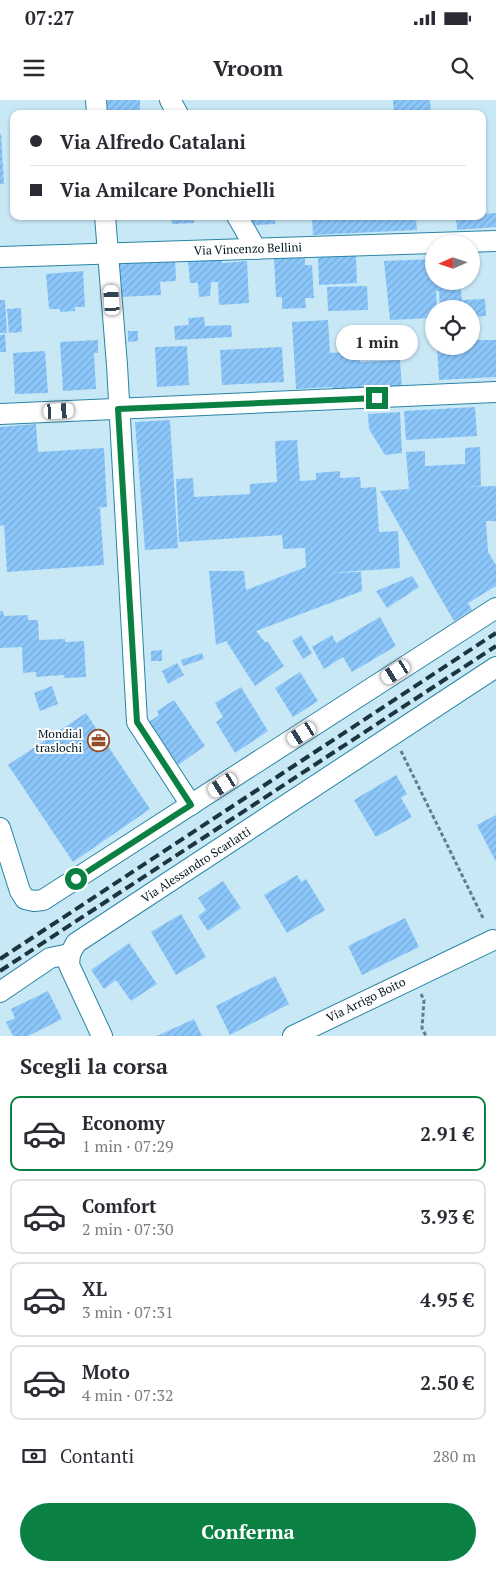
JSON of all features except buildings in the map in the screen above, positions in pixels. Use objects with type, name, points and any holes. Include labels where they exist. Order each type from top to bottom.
[{"type":"street","points":[[105,220],[137,722],[191,805]]},
{"type":"street","points":[[239,220],[256,249]]},
{"type":"street","name":"Via Vincenzo Bellini","points":[[0,257],[496,241]]},
{"type":"street","points":[[0,414],[496,392]]},
{"type":"street","points":[[0,828],[16,882],[25,899],[43,900],[496,608]]},
{"type":"street","name":"Via Alessandro Scarlatti","points":[[70,954],[73,946],[80,941],[496,667]]},
{"type":"street","name":"Via Arrigo Boito","points":[[293,1036],[493,940]]},
{"type":"street","points":[[0,992],[50,958],[70,954],[70,965],[102,1036]]},
{"type":"path","points":[[393,735],[484,920]]},
{"type":"path","name":"Via Arrigo Boito","points":[[413,978],[424,1000],[422,1028],[426,1036]]},
{"type":"railway","points":[[0,959],[496,633]]},
{"type":"railway","points":[[0,971],[496,646]]},
{"type":"place","name":"Mondial traslochi","points":[[98,741]]},
{"type":"route","points":[[76,879],[191,805],[137,722],[118,409],[377,398]]}]
